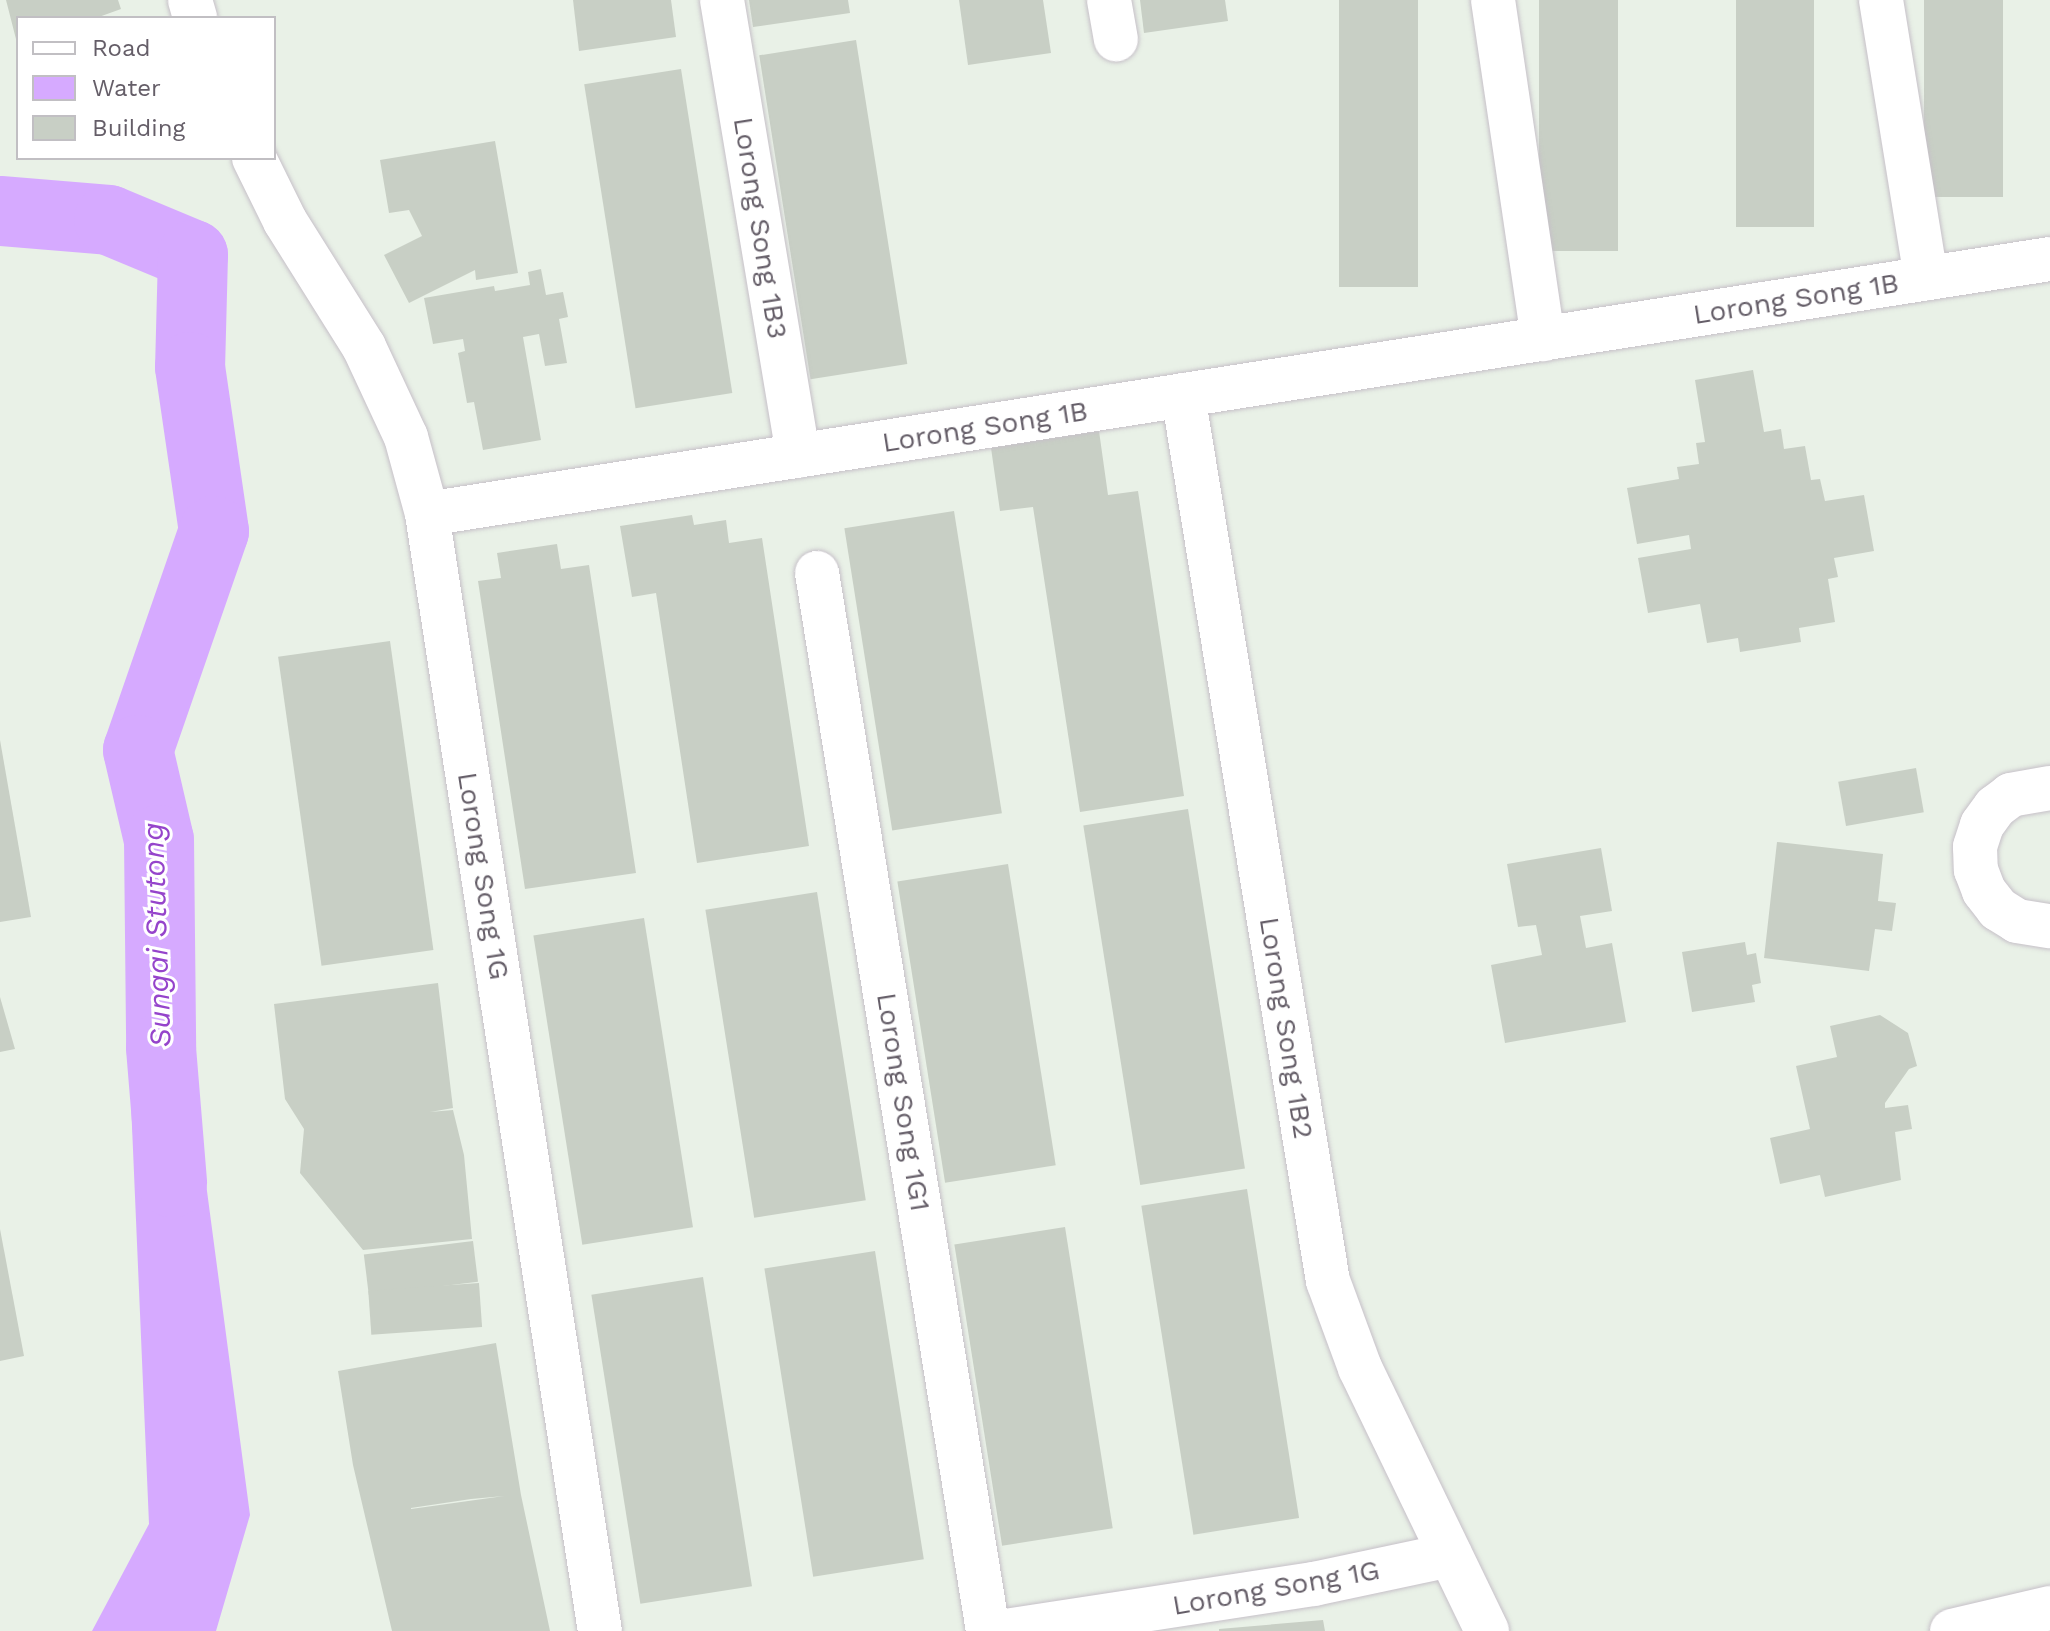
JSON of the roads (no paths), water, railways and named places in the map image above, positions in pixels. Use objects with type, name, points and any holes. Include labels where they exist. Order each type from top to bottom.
[{"type":"street","name":"Lorong Song 1B3","points":[[722,0],[798,456]]},
{"type":"street","points":[[1493,0],[1543,339]]},
{"type":"street","points":[[1881,0],[1926,278]]},
{"type":"street","name":"Lorong Song 1G","points":[[255,160],[285,221],[364,347],[406,437],[427,514],[600,1631]]},
{"type":"street","name":"Lorong Song 1B","points":[[427,514],[2050,259]]},
{"type":"street","name":"Lorong Song 1B2","points":[[1183,395],[1328,1281],[1360,1368],[1487,1631]]},
{"type":"street","name":"Lorong Song 1G1","points":[[817,573],[988,1631]]},
{"type":"street","points":[[2050,788],[2011,795],[1995,807],[1982,825],[1975,847],[1976,870],[1984,891],[1998,909],[2017,921],[2050,926]]},
{"type":"street","name":"Lorong Song 1G","points":[[1006,1631],[1314,1584],[1450,1555]]},
{"type":"street","points":[[1952,1631],[2050,1608]]},
{"type":"water","points":[[192,1078],[250,1515],[216,1631],[92,1631],[149,1524],[131,1103]]},
{"type":"waterway","name":"Sungai Stutong","points":[[0,211],[109,220],[193,255],[190,367],[214,531],[138,750],[159,840],[161,1048],[172,1183]]}]
